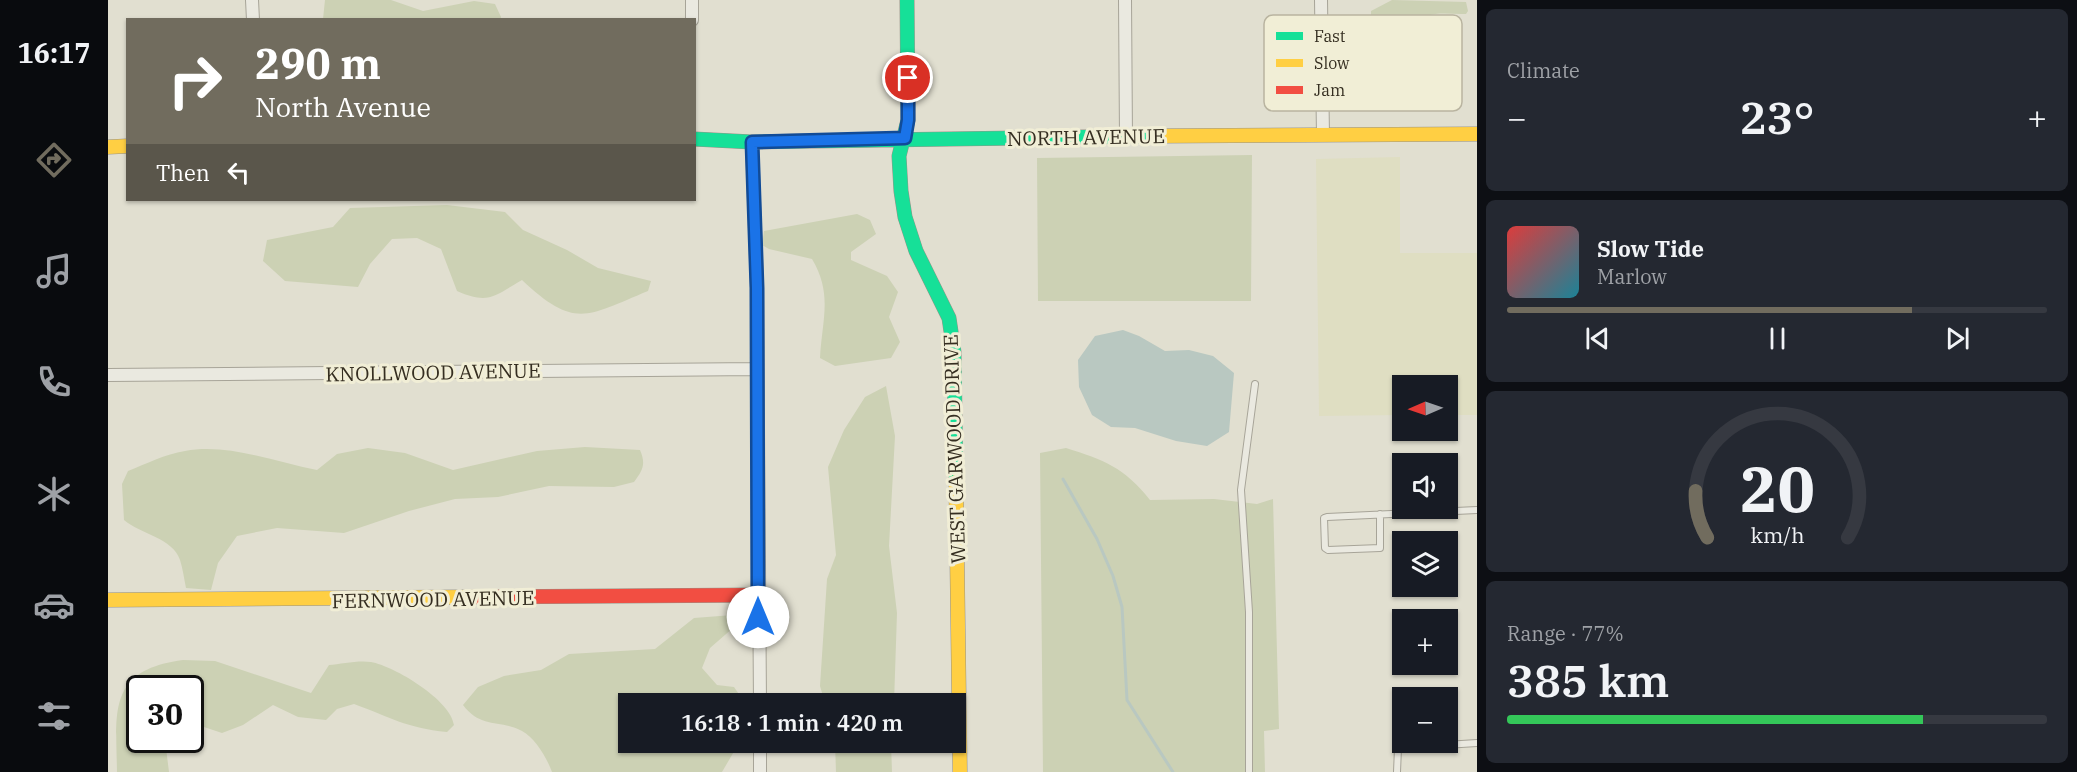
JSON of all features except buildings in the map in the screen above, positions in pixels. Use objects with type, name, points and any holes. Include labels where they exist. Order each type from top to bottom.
[{"type":"street","points":[[252,0],[253,18]]},
{"type":"street","points":[[692,0],[692,18]]},
{"type":"street","name":"WEST GARWOOD DRIVE","points":[[907,0],[908,120],[899,156],[905,217],[916,251],[949,318],[954,352],[960,772]]},
{"type":"street","points":[[1125,0],[1126,137]]},
{"type":"street","points":[[1321,0],[1321,15]]},
{"type":"street","points":[[1323,111],[1323,135]]},
{"type":"street","name":"NORTH AVENUE","points":[[696,139],[752,142],[905,138],[1477,134]]},
{"type":"street","points":[[752,142],[755,177],[760,693]]},
{"type":"street","points":[[108,147],[126,146]]},
{"type":"street","name":"KNOLLWOOD AVENUE","points":[[108,375],[757,369]]},
{"type":"street","name":"FERNWOOD AVENUE","points":[[108,600],[758,595]]},
{"type":"street","points":[[760,753],[760,772]]},
{"type":"lane","points":[[1249,772],[1249,612],[1241,490],[1255,384]]},
{"type":"lane","points":[[1380,514],[1380,548],[1328,550],[1325,548],[1324,518],[1380,514],[1477,510]]},
{"type":"lane","points":[[1397,772],[1398,748],[1477,743]]},
{"type":"green space","points":[[325,0],[391,0],[423,11],[474,1],[495,4],[501,17],[501,18],[323,18]]},
{"type":"green space","points":[[1392,0],[1466,2],[1468,11],[1466,14],[1371,15],[1371,11]]},
{"type":"green space","points":[[1252,155],[1251,301],[1038,301],[1037,158]]},
{"type":"green space","points":[[1400,157],[1400,253],[1477,253],[1477,415],[1458,415],[1458,375],[1392,375],[1392,415],[1319,416],[1316,159]]},
{"type":"green space","points":[[447,205],[505,212],[523,230],[567,250],[598,268],[651,281],[648,291],[610,307],[582,314],[555,306],[522,280],[491,297],[468,295],[457,291],[441,249],[417,238],[392,239],[370,264],[358,287],[285,281],[263,261],[267,240],[333,227],[350,208]]},
{"type":"green space","points":[[857,214],[870,220],[876,234],[851,252],[851,260],[887,276],[898,292],[889,317],[900,342],[891,358],[835,366],[820,358],[825,307],[822,284],[812,259],[769,249],[762,245],[764,231]]},
{"type":"green space","points":[[886,386],[895,436],[889,546],[897,613],[894,693],[822,693],[820,686],[827,579],[836,555],[828,467],[844,430],[865,397]]},
{"type":"green space","points":[[585,447],[640,450],[643,459],[641,470],[634,482],[614,487],[549,486],[498,497],[455,499],[409,511],[344,533],[277,528],[237,536],[218,563],[211,590],[186,588],[181,563],[171,546],[124,520],[122,484],[128,471],[178,452],[201,449],[235,451],[317,470],[337,454],[368,448],[405,453],[453,470],[537,451]]},
{"type":"green space","points":[[1066,448],[1102,461],[1122,472],[1150,500],[1214,499],[1257,504],[1273,499],[1279,729],[1264,731],[1265,772],[1043,772],[1040,453]]},
{"type":"green space","points":[[733,615],[741,621],[710,648],[702,668],[717,685],[734,687],[738,693],[618,693],[618,753],[733,753],[722,772],[552,772],[540,749],[527,734],[514,727],[477,718],[463,705],[478,687],[504,676],[541,670],[569,654],[655,649],[694,618]]},
{"type":"green space","points":[[183,660],[215,661],[311,693],[329,665],[371,662],[407,677],[432,695],[451,715],[454,725],[447,732],[420,728],[354,704],[337,709],[326,720],[298,717],[273,705],[243,725],[222,733],[204,727],[204,675],[139,675],[159,665]]},
{"type":"green space","points":[[126,689],[126,753],[167,753],[169,772],[117,772],[116,730],[122,696]]},
{"type":"green space","points":[[835,753],[891,753],[892,772],[836,772]]},
{"type":"shaded area","points":[[1123,330],[1165,351],[1189,350],[1213,356],[1234,373],[1229,432],[1207,446],[1176,441],[1135,428],[1111,427],[1092,415],[1079,387],[1078,360],[1095,336]]},
{"type":"waterway","points":[[1063,479],[1097,539],[1113,576],[1122,607],[1127,700],[1173,772]]},
{"type":"traffic: fast","points":[[907,0],[908,120],[899,156],[901,191],[905,217],[916,251],[949,318],[954,352],[956,482]]},
{"type":"traffic: fast","points":[[696,139],[752,142],[1153,136]]},
{"type":"traffic: slow","points":[[1153,136],[1477,134]]},
{"type":"traffic: slow","points":[[108,147],[126,146]]},
{"type":"traffic: slow","points":[[956,482],[960,772]]},
{"type":"traffic: slow","points":[[108,600],[466,597]]},
{"type":"traffic: jam","points":[[466,597],[758,595]]},
{"type":"route","points":[[758,617],[757,288],[755,177],[752,142],[905,138],[908,130],[908,78]]}]
